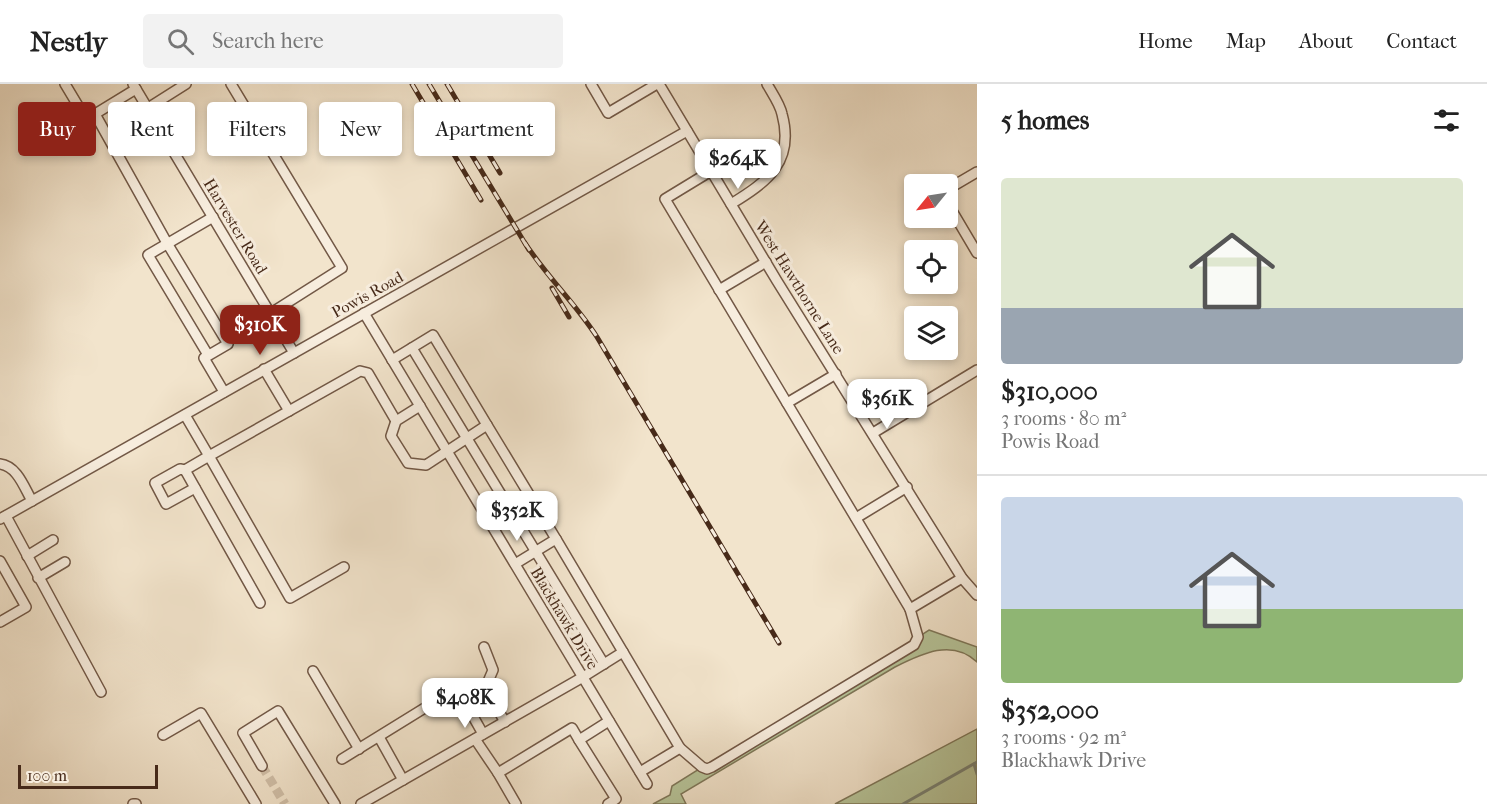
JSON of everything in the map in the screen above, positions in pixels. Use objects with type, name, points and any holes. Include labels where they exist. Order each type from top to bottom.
[{"type":"street","points":[[65,84],[76,102]]},
{"type":"street","points":[[231,84],[342,268],[271,313]]},
{"type":"street","points":[[591,84],[608,113],[658,84]]},
{"type":"street","name":"West Hawthorne Lane","points":[[658,84],[962,578],[977,595]]},
{"type":"street","points":[[731,204],[762,184],[774,172],[782,159],[786,135],[782,112],[767,84]]},
{"type":"street","points":[[157,102],[183,85]]},
{"type":"street","points":[[96,113],[135,86]]},
{"type":"street","name":"Harvester Road","points":[[135,86],[144,102]]},
{"type":"street","points":[[96,116],[167,243],[228,344],[204,358],[224,392]]},
{"type":"street","name":"Powis Road","points":[[3,517],[687,131]]},
{"type":"street","name":"Harvester Road","points":[[177,156],[294,352]]},
{"type":"street","points":[[392,360],[433,335],[680,748],[707,769],[742,749],[914,645],[918,637],[910,609],[665,199],[711,171]]},
{"type":"street","points":[[958,183],[977,172]]},
{"type":"street","points":[[208,356],[148,255],[213,217]]},
{"type":"street","points":[[958,221],[977,253]]},
{"type":"street","points":[[719,290],[766,262]]},
{"type":"street","name":"Blackhawk Drive","points":[[364,313],[647,784]]},
{"type":"street","points":[[412,348],[604,664]]},
{"type":"street","points":[[264,369],[289,411]]},
{"type":"street","points":[[873,433],[977,370]]},
{"type":"street","points":[[195,488],[166,504],[155,483],[180,469],[185,470],[356,372],[368,373],[396,421]]},
{"type":"street","points":[[787,403],[836,374]]},
{"type":"street","points":[[420,406],[396,421],[391,436],[408,463],[426,465],[487,425]]},
{"type":"street","points":[[185,414],[290,598],[344,567]]},
{"type":"street","points":[[0,464],[6,465],[16,473],[32,501]]},
{"type":"street","points":[[185,470],[260,603]]},
{"type":"street","points":[[855,518],[907,488]]},
{"type":"street","points":[[3,517],[102,692]]},
{"type":"street","points":[[515,564],[556,539]]},
{"type":"street","points":[[27,556],[53,540]]},
{"type":"street","points":[[0,561],[26,607],[0,622]]},
{"type":"street","points":[[38,578],[65,562]]},
{"type":"street","points":[[910,609],[962,578]]},
{"type":"street","points":[[484,647],[493,670],[488,684],[490,696],[505,722]]},
{"type":"street","points":[[361,804],[623,652]]},
{"type":"street","points":[[313,671],[359,749]]},
{"type":"street","points":[[342,759],[457,688],[479,737],[516,804]]},
{"type":"street","points":[[262,766],[243,733],[278,711],[335,804]]},
{"type":"street","points":[[163,735],[201,713],[256,804]]},
{"type":"street","points":[[579,740],[609,721]]},
{"type":"street","points":[[498,773],[572,728],[616,799],[608,804]]},
{"type":"street","points":[[379,737],[403,780]]},
{"type":"street","points":[[640,772],[680,748]]},
{"type":"green space","points":[[929,630],[977,647],[977,662],[957,651],[947,650],[915,657],[681,794],[686,804],[653,804],[670,795],[672,786],[699,769],[707,773]]},
{"type":"green space","points":[[977,729],[977,804],[835,804]]},
{"type":"waterway","points":[[903,804],[977,762]]},
{"type":"waterway","points":[[974,764],[977,774]]},
{"type":"tunnel","points":[[262,766],[285,804]]},
{"type":"railway","points":[[412,84],[481,200]]},
{"type":"railway","points":[[429,84],[529,250]]},
{"type":"railway","points":[[447,84],[500,173]]},
{"type":"railway","points":[[525,243],[597,337],[779,643]]},
{"type":"railway","points":[[552,288],[569,317]]}]
